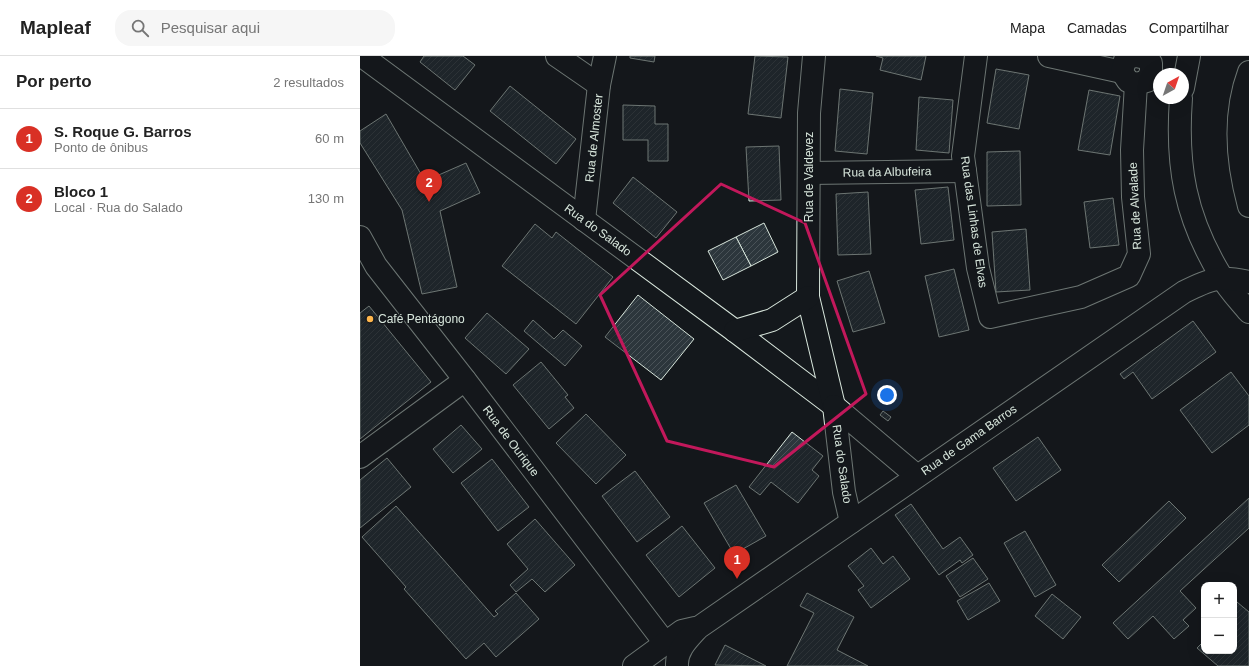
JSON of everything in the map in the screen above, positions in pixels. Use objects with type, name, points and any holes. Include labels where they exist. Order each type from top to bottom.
[{"type":"street","name":"Rua do Salado","points":[[362,56],[735,331],[834,406],[917,476]]},
{"type":"street","points":[[557,56],[599,85]]},
{"type":"street","name":"Rua de Almoster","points":[[584,220],[599,85],[605,56]]},
{"type":"street","name":"Rua de Valdevez","points":[[814,56],[809,113],[808,298],[834,406]]},
{"type":"street","name":"Rua das Linhas de Elvas","points":[[976,56],[963,156],[978,268],[990,317]]},
{"type":"street","points":[[1049,56],[1134,63]]},
{"type":"street","points":[[1104,56],[1134,63]]},
{"type":"street","points":[[1187,68],[1189,56]]},
{"type":"street","name":"Rua de Alvalade","points":[[990,317],[1081,297],[1129,276],[1139,254],[1133,197],[1132,150],[1134,63]]},
{"type":"street","points":[[1249,72],[1245,83],[1239,116],[1238,154],[1242,182],[1249,206]]},
{"type":"street","points":[[1181,104],[1179,129],[1183,180],[1196,229],[1221,277],[1249,312]]},
{"type":"street","name":"Rua da Albufeira","points":[[809,173],[965,171]]},
{"type":"street","name":"Rua de Ourique","points":[[360,237],[368,268],[465,380],[665,643]]},
{"type":"street","name":"Rua de Gama Barros","points":[[677,666],[676,660],[683,644],[698,628],[1184,292],[1206,281],[1221,277],[1249,282]]},
{"type":"street","points":[[735,331],[772,320],[808,298]]},
{"type":"street","points":[[360,457],[465,380]]},
{"type":"street","name":"Rua do Salado","points":[[834,406],[844,492],[851,522]]},
{"type":"street","name":"Rua de Gama Barros","points":[[634,666],[682,631],[698,628]]},
{"type":"highlighted area","points":[[721,184],[805,223],[866,394],[774,467],[667,441],[600,295]]},
{"type":"building","points":[[424,56],[463,56],[475,65],[455,90],[420,62]]},
{"type":"building","points":[[630,56],[655,56],[654,62],[630,58]]},
{"type":"building","points":[[755,56],[788,57],[781,118],[748,114]]},
{"type":"building","points":[[876,56],[926,56],[921,80],[880,70],[883,58]]},
{"type":"building","points":[[996,69],[1029,75],[1019,129],[987,123]]},
{"type":"building","points":[[510,86],[576,139],[556,164],[490,111]]},
{"type":"building","points":[[840,89],[873,93],[867,154],[835,151]]},
{"type":"building","points":[[1089,90],[1120,96],[1110,155],[1078,150]]},
{"type":"building","points":[[919,97],[953,100],[949,153],[916,150]]},
{"type":"building","points":[[623,105],[655,106],[655,124],[668,124],[668,161],[648,161],[648,140],[623,140]]},
{"type":"building","points":[[386,114],[425,181],[466,163],[480,193],[440,211],[457,287],[422,294],[402,210],[360,143],[360,131]]},
{"type":"building","points":[[779,146],[781,200],[749,201],[746,147]]},
{"type":"building","points":[[1020,151],[1021,205],[987,206],[987,152]]},
{"type":"building","points":[[633,177],[677,212],[656,238],[613,203]]},
{"type":"building","points":[[948,187],[954,240],[921,244],[915,190]]},
{"type":"building","points":[[868,192],[871,254],[838,255],[836,194]]},
{"type":"building","points":[[1113,198],[1119,245],[1090,248],[1084,202]]},
{"type":"building","points":[[764,223],[778,252],[751,266],[736,237]]},
{"type":"building","points":[[535,224],[552,238],[556,232],[613,277],[576,324],[502,266]]},
{"type":"building","points":[[1026,229],[1030,290],[996,292],[992,232]]},
{"type":"building","points":[[736,237],[751,266],[723,280],[708,251]]},
{"type":"building","points":[[954,269],[969,330],[939,337],[925,276]]},
{"type":"building","points":[[869,271],[885,323],[853,332],[837,281]]},
{"type":"building","points":[[638,295],[694,339],[661,380],[605,337]]},
{"type":"building","points":[[369,306],[431,382],[360,439],[360,313]]},
{"type":"building","points":[[487,313],[529,349],[506,374],[465,338]]},
{"type":"building","points":[[533,320],[554,339],[563,330],[582,346],[565,366],[524,331]]},
{"type":"building","points":[[1193,321],[1216,352],[1152,399],[1133,372],[1124,379],[1120,374]]},
{"type":"building","points":[[541,362],[568,395],[565,397],[574,408],[549,429],[513,385]]},
{"type":"building","points":[[1231,372],[1249,396],[1249,425],[1212,453],[1180,410]]},
{"type":"building","points":[[883,411],[891,417],[888,421],[880,415]]},
{"type":"building","points":[[586,414],[626,455],[596,484],[556,443]]},
{"type":"building","points":[[461,425],[482,449],[453,473],[433,449]]},
{"type":"building","points":[[792,432],[823,456],[812,470],[819,476],[798,503],[771,482],[760,495],[749,487]]},
{"type":"building","points":[[1038,437],[1061,470],[1016,501],[993,468]]},
{"type":"building","points":[[387,458],[411,487],[360,528],[360,480]]},
{"type":"building","points":[[492,459],[529,507],[498,531],[461,483]]},
{"type":"building","points":[[635,471],[670,517],[637,542],[602,496]]},
{"type":"building","points":[[736,485],[766,536],[734,554],[704,503]]},
{"type":"building","points":[[1249,498],[1249,528],[1180,591],[1196,608],[1183,620],[1189,626],[1174,639],[1153,616],[1128,639],[1113,623]]},
{"type":"building","points":[[1169,501],[1186,518],[1119,582],[1102,565]]},
{"type":"building","points":[[911,504],[943,549],[960,537],[973,555],[962,563],[960,560],[939,575],[895,515]]},
{"type":"building","points":[[396,506],[494,617],[498,614],[495,611],[516,593],[539,619],[496,657],[484,643],[466,659],[404,589],[406,587],[362,537]]},
{"type":"building","points":[[535,519],[575,565],[545,592],[532,579],[516,592],[510,585],[528,569],[507,544]]},
{"type":"building","points":[[682,526],[715,568],[679,597],[646,555]]},
{"type":"building","points":[[1025,531],[1056,585],[1035,597],[1004,543]]},
{"type":"building","points":[[871,548],[883,564],[893,556],[910,579],[871,608],[858,590],[864,586],[848,566]]},
{"type":"building","points":[[973,558],[988,579],[960,597],[946,576]]},
{"type":"building","points":[[989,583],[1000,601],[968,620],[957,601]]},
{"type":"building","points":[[807,593],[854,617],[837,650],[868,666],[787,666],[814,613],[800,606]]},
{"type":"building","points":[[1052,594],[1081,617],[1063,639],[1035,616]]},
{"type":"building","points":[[1237,602],[1249,612],[1249,666],[1218,666],[1204,654],[1237,654]]},
{"type":"building","points":[[1201,644],[1201,651],[1197,648]]},
{"type":"building","points":[[725,645],[766,666],[715,665]]},
{"type":"place","name":"Bloco 1","points":[[429,202]]},
{"type":"place","name":"Café Pentágono","points":[[370,319]]},
{"type":"place","name":"S. Roque G. Barros","points":[[737,579]]}]
